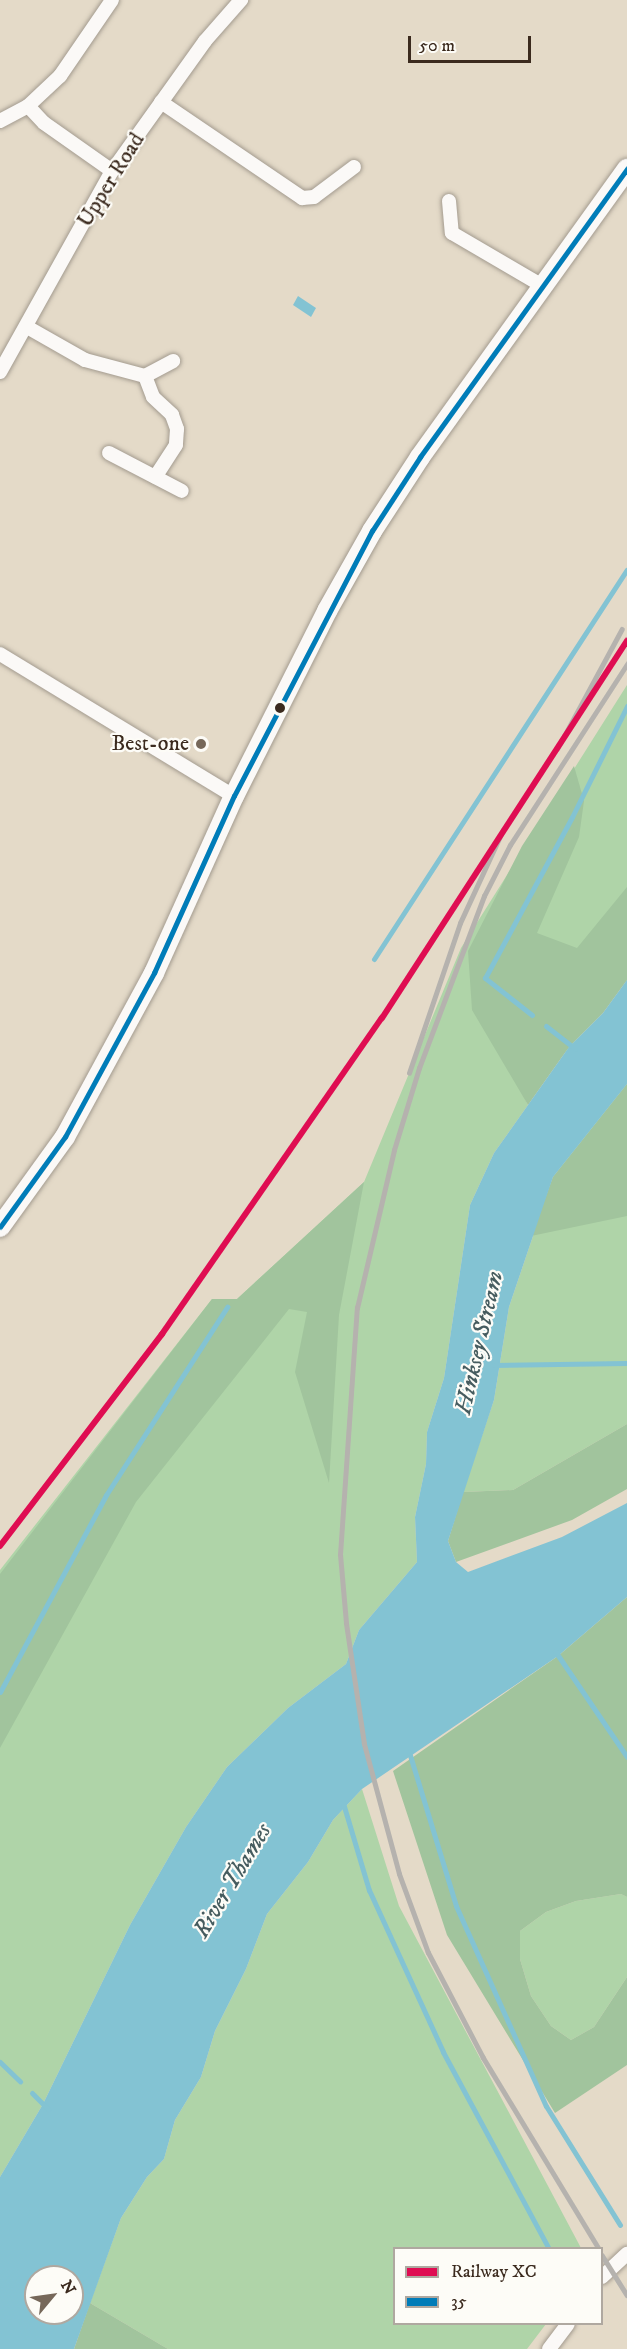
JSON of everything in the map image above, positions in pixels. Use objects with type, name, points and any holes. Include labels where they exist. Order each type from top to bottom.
[{"type":"street","points":[[0,121],[28,106],[60,76],[112,0]]},
{"type":"street","name":"Upper Road","points":[[0,372],[112,171],[205,41],[241,0]]},
{"type":"street","points":[[161,102],[302,198],[314,197],[354,166]]},
{"type":"street","points":[[28,106],[44,123],[112,171]]},
{"type":"street","points":[[0,1227],[65,1137],[154,974],[234,796],[327,611],[372,531],[541,285],[627,169]]},
{"type":"street","points":[[448,201],[452,233],[541,285]]},
{"type":"street","points":[[27,327],[85,360],[145,376],[173,361]]},
{"type":"street","points":[[145,376],[153,397],[172,415],[177,429],[176,445],[155,477]]},
{"type":"street","points":[[109,453],[182,491]]},
{"type":"street","points":[[0,654],[234,796]]},
{"type":"street","points":[[603,2276],[627,2254]]},
{"type":"street","points":[[549,2349],[567,2325]]},
{"type":"green space","points":[[627,685],[627,980],[525,1099],[528,1105],[494,1153],[470,1205],[444,1378],[427,1432],[426,1464],[415,1517],[417,1562],[359,1630],[346,1664],[288,1708],[227,1767],[186,1827],[130,1925],[43,2104],[0,2177],[0,1570],[212,1299],[237,1299],[364,1182],[461,948]]},
{"type":"green space","points":[[574,766],[584,801],[579,837],[537,933],[577,948],[627,887],[627,980],[603,1013],[569,1047],[528,1105],[472,1010],[468,951],[522,846]]},
{"type":"green space","points":[[627,1084],[627,1424],[513,1490],[463,1492],[494,1400],[509,1307],[553,1177]]},
{"type":"green space","points":[[627,1084],[627,1216],[531,1236],[553,1177]]},
{"type":"green space","points":[[364,1182],[339,1315],[329,1483],[295,1372],[307,1312],[289,1309],[136,1502],[0,1748],[0,1574],[212,1299],[237,1299]]},
{"type":"green space","points":[[627,1424],[627,1489],[572,1520],[456,1562],[448,1541],[463,1492],[513,1490]]},
{"type":"green space","points":[[627,1597],[627,1897],[621,1894],[576,1901],[546,1912],[520,1931],[520,1959],[531,1996],[551,2026],[571,2040],[594,2027],[627,1977],[627,2065],[555,2113],[447,1935],[393,1771],[558,1656]]},
{"type":"green space","points":[[362,1789],[399,1906],[580,2247],[393,2247],[393,2325],[545,2325],[527,2349],[168,2349],[90,2303],[121,2218],[147,2177],[164,2159],[175,2120],[201,2077],[215,2031],[246,1969],[267,1914],[308,1862],[333,1820]]},
{"type":"green space","points":[[621,1894],[627,1897],[627,1977],[594,2027],[571,2040],[551,2026],[531,1996],[520,1959],[520,1931],[546,1912],[576,1901]]},
{"type":"green space","points":[[90,2303],[168,2349],[74,2349]]},
{"type":"water","points":[[298,296],[316,308],[311,317],[293,305]]},
{"type":"water","points":[[627,980],[627,1084],[553,1177],[509,1307],[494,1400],[448,1541],[456,1562],[468,1572],[562,1537],[627,1503],[627,1597],[558,1656],[362,1789],[333,1820],[308,1862],[267,1914],[246,1969],[215,2031],[201,2077],[175,2120],[164,2159],[147,2177],[121,2218],[84,2321],[84,2265],[24,2265],[24,2325],[83,2325],[74,2349],[0,2349],[0,2177],[43,2104],[130,1925],[186,1827],[227,1767],[288,1708],[346,1664],[359,1630],[417,1562],[415,1517],[426,1464],[427,1432],[444,1378],[470,1205],[494,1153],[569,1047],[603,1013]]},
{"type":"waterway","points":[[374,959],[627,570]]},
{"type":"waterway","points":[[532,1015],[485,978],[572,817],[627,706]]},
{"type":"waterway","points":[[546,1026],[575,1049]]},
{"type":"waterway","points":[[0,1692],[106,1495],[227,1307]]},
{"type":"waterway","name":"Hinksey Stream","points":[[494,1365],[627,1363]]},
{"type":"waterway","points":[[555,1651],[627,1757]]},
{"type":"waterway","points":[[409,1752],[456,1906],[546,2106],[620,2225]]},
{"type":"waterway","points":[[343,1803],[369,1890],[443,2052],[548,2247]]},
{"type":"waterway","points":[[0,2062],[20,2081]]},
{"type":"waterway","points":[[32,2093],[48,2109]]},
{"type":"railway","points":[[557,749],[622,629]]},
{"type":"railway","points":[[597,2247],[483,2058],[428,1953],[399,1874],[364,1744],[346,1623],[340,1555],[357,1308],[394,1150],[419,1068],[484,896],[510,845],[627,664]]},
{"type":"railway","points":[[409,1073],[460,923],[503,830]]},
{"type":"railway","points":[[603,2257],[627,2295]]},
{"type":"rail line","name":"XC","points":[[0,1546],[162,1334],[382,1018],[627,641]]},
{"type":"transit line","name":"35","points":[[0,1227],[65,1137],[154,973],[234,796],[372,531],[420,457],[627,169]]},
{"type":"place","name":"Best-one","points":[[201,744]]},
{"type":"water label","name":"River Thames","points":[[233,1881]]}]
